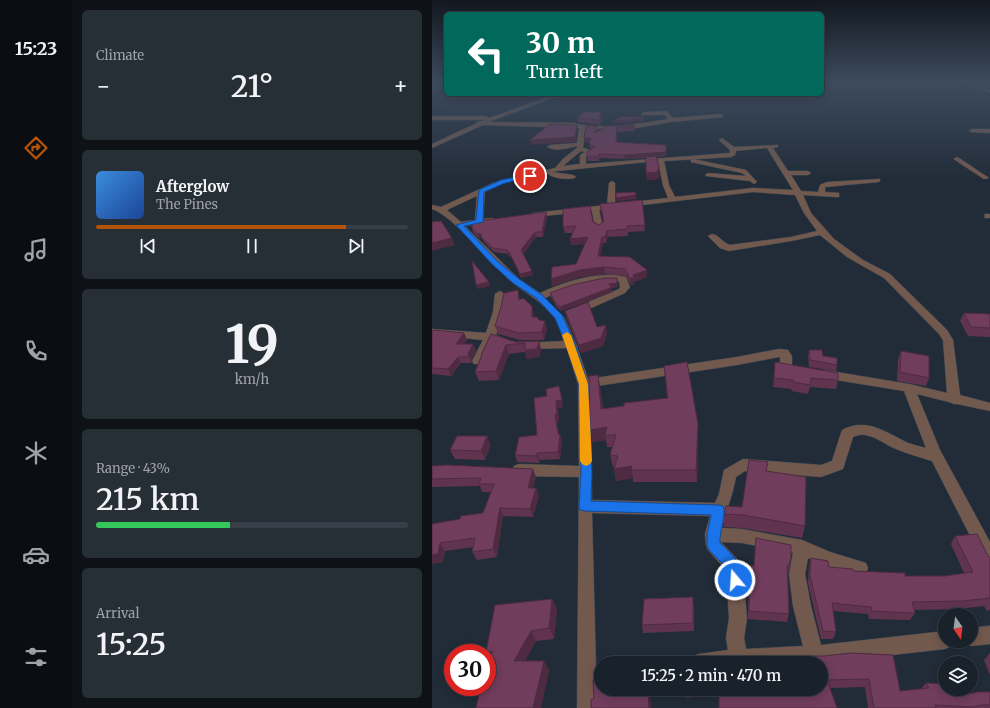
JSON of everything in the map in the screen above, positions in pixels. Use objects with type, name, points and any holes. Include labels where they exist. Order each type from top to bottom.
[{"type":"street","points":[[432,146],[479,123],[503,114]]},
{"type":"street","points":[[668,114],[671,120]]},
{"type":"street","points":[[479,123],[509,125],[573,125],[582,127],[653,124],[671,120],[721,116]]},
{"type":"street","points":[[432,118],[495,117]]},
{"type":"street","points":[[650,117],[653,124]]},
{"type":"street","points":[[541,125],[550,119]]},
{"type":"street","points":[[573,125],[579,120]]},
{"type":"street","points":[[501,128],[509,125]]},
{"type":"street","points":[[557,169],[580,147],[582,127]]},
{"type":"street","points":[[972,131],[990,131]]},
{"type":"street","points":[[722,140],[733,149],[773,146],[809,216],[822,232],[847,253],[886,275],[944,332],[948,340],[954,400]]},
{"type":"street","points":[[550,147],[580,147],[591,150],[583,155],[583,166]]},
{"type":"street","points":[[437,208],[504,182],[557,169],[673,158],[731,155],[733,154],[733,149]]},
{"type":"street","points":[[673,158],[748,173],[760,190]]},
{"type":"street","points":[[661,159],[666,185],[672,200]]},
{"type":"street","points":[[957,159],[989,178]]},
{"type":"street","points":[[786,172],[808,173]]},
{"type":"street","points":[[544,173],[573,177]]},
{"type":"street","points":[[708,174],[752,179]]},
{"type":"street","points":[[822,194],[822,186],[827,184],[878,180]]},
{"type":"street","points":[[611,207],[612,183]]},
{"type":"street","points":[[527,216],[760,190],[836,195]]},
{"type":"street","points":[[479,222],[481,191]]},
{"type":"street","points":[[437,208],[459,225],[495,262],[516,281],[539,297],[559,317],[571,344],[584,384],[586,472],[585,506],[594,680],[587,708]]},
{"type":"street","points":[[595,208],[599,228]]},
{"type":"street","points":[[459,225],[497,219]]},
{"type":"street","points":[[712,236],[723,246],[728,248],[791,239],[822,232]]},
{"type":"street","points":[[539,297],[550,292],[595,280],[616,277],[623,279],[625,287],[622,291],[559,317]]},
{"type":"street","points":[[478,362],[491,336],[501,308],[500,294]]},
{"type":"street","points":[[432,332],[491,336],[519,346],[571,344]]},
{"type":"street","points":[[584,384],[784,353],[786,356],[786,364],[788,369],[909,388],[954,400],[990,407]]},
{"type":"street","points":[[909,388],[938,457],[990,558]]},
{"type":"street","points":[[738,656],[735,638],[738,618],[734,567],[714,545],[713,534],[718,510],[726,494],[729,474],[743,465],[821,471],[830,469],[838,466],[847,434],[852,431],[859,430],[879,433],[900,445],[938,457]]},
{"type":"street","points":[[508,469],[586,472]]},
{"type":"street","points":[[585,506],[718,510]]},
{"type":"street","points":[[713,534],[742,536],[802,547],[828,559],[860,568]]},
{"type":"street","points":[[802,547],[797,574],[802,606],[814,655]]},
{"type":"street","points":[[978,636],[990,635]]},
{"type":"street","points":[[789,656],[814,655],[938,641]]},
{"type":"building","points":[[582,114],[600,114],[599,117],[601,117],[600,120],[577,118]]},
{"type":"building","points":[[621,117],[644,117],[614,121]]},
{"type":"building","points":[[550,124],[577,125],[575,137],[530,140]]},
{"type":"building","points":[[635,125],[633,127],[617,127],[616,142],[666,145],[666,152],[624,155],[598,154],[599,156],[587,157],[587,152],[595,147],[589,144],[591,138],[584,138],[586,126],[597,126],[595,133],[606,126]]},
{"type":"building","points":[[656,156],[659,167],[657,172],[646,173],[646,157]]},
{"type":"building","points":[[635,192],[636,195],[616,198],[616,193]]},
{"type":"building","points":[[642,200],[645,225],[627,226],[627,229],[607,231],[605,237],[602,237],[598,256],[630,257],[647,270],[633,275],[634,278],[630,279],[625,269],[604,267],[580,270],[551,279],[552,267],[576,264],[588,237],[570,239],[576,226],[563,227],[563,209],[590,206],[593,222],[599,225],[604,221],[600,204]]},
{"type":"building","points":[[546,212],[542,232],[535,232],[521,250],[532,271],[520,274],[507,250],[493,248],[482,238],[480,233],[478,234],[472,228],[472,224],[478,221]]},
{"type":"building","points":[[441,221],[452,238],[432,243],[432,222]]},
{"type":"building","points":[[472,261],[489,282],[476,285]]},
{"type":"building","points":[[604,278],[617,278],[617,283],[609,284],[611,287],[610,288],[560,307],[550,293],[572,285]]},
{"type":"building","points":[[518,290],[519,300],[523,298],[532,306],[532,317],[537,317],[539,320],[545,321],[542,332],[518,333],[495,326],[504,293]]},
{"type":"building","points":[[588,302],[597,327],[606,325],[601,338],[579,345],[565,311]]},
{"type":"building","points":[[964,313],[990,314],[990,328],[971,327]]},
{"type":"building","points":[[432,331],[464,333],[456,344],[473,344],[468,354],[469,357],[458,357],[448,369],[432,368]]},
{"type":"building","points":[[491,334],[516,342],[539,341],[537,349],[525,350],[525,343],[506,345],[496,371],[475,372]]},
{"type":"building","points":[[809,350],[822,350],[823,356],[837,358],[837,365],[810,360]]},
{"type":"building","points":[[901,351],[929,356],[929,378],[900,372]]},
{"type":"building","points":[[687,362],[698,424],[696,470],[631,470],[632,466],[614,469],[618,456],[610,455],[616,435],[605,435],[607,427],[590,430],[589,376],[598,375],[601,409],[624,406],[624,403],[668,398],[664,366]]},
{"type":"building","points":[[775,362],[838,373],[838,380],[811,378],[810,385],[793,382],[793,380],[774,378]]},
{"type":"building","points":[[559,386],[562,400],[556,401],[557,414],[555,415],[558,434],[560,434],[558,452],[537,453],[537,456],[515,455],[519,437],[537,435],[534,398],[547,396],[546,389]]},
{"type":"building","points":[[457,436],[487,436],[481,451],[450,450]]},
{"type":"building","points":[[749,460],[768,462],[766,471],[806,477],[805,526],[743,515],[724,514],[726,506],[742,507]]},
{"type":"building","points":[[447,465],[533,469],[528,488],[536,488],[530,509],[500,508],[493,549],[472,552],[475,538],[440,543],[438,554],[432,555],[432,524],[460,519],[461,516],[483,513],[494,484],[479,484],[481,478],[432,479],[432,466]]},
{"type":"building","points":[[977,534],[988,556],[990,557],[990,598],[962,601],[912,602],[915,613],[872,611],[871,607],[832,603],[836,632],[823,631],[810,575],[811,558],[828,561],[829,567],[853,569],[853,571],[905,573],[905,576],[945,576],[973,572],[955,536]]},
{"type":"building","points":[[756,538],[791,545],[791,557],[789,566],[787,566],[789,614],[749,611],[750,565],[754,566]]},
{"type":"building","points":[[693,597],[693,623],[642,625],[644,599]]},
{"type":"building","points":[[552,599],[549,628],[531,631],[514,661],[544,661],[533,708],[476,708],[479,696],[496,696],[496,644],[488,644],[495,605]]},
{"type":"building","points":[[851,653],[893,655],[900,691],[929,688],[926,683],[938,684],[938,696],[978,696],[978,692],[990,692],[990,705],[971,707],[935,705],[936,708],[874,708],[869,679],[828,680],[828,656],[824,656]]},
{"type":"building","points":[[593,680],[594,696],[648,696],[649,708],[591,708],[591,700],[594,698]]},
{"type":"building","points":[[828,683],[837,708],[719,708],[719,696],[828,696]]},
{"type":"slow traffic","points":[[567,335],[584,384],[586,461]]},
{"type":"route","points":[[530,176],[495,184],[481,191],[479,202],[479,222],[459,225],[516,281],[539,297],[559,317],[565,330],[584,384],[586,472],[585,506],[718,510],[713,534],[714,545],[734,567],[735,580]]}]
